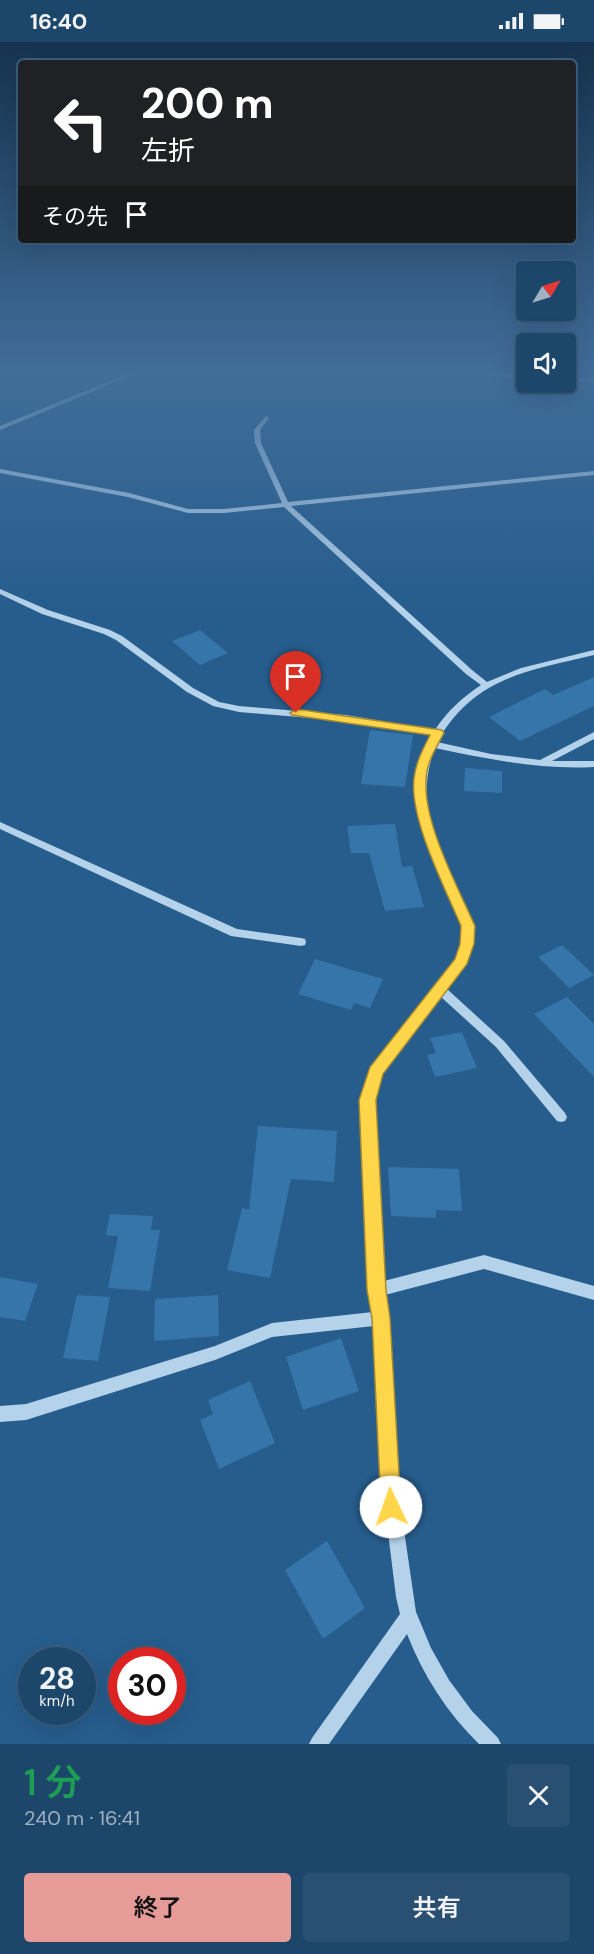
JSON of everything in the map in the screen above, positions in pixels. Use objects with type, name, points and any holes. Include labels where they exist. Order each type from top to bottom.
[{"type":"street","points":[[261,449],[286,505],[486,685]]},
{"type":"street","points":[[0,471],[129,495],[188,511],[224,511],[590,474],[594,484]]},
{"type":"street","points":[[0,591],[45,612],[119,638],[189,690],[216,704],[239,709],[345,718],[438,733]]},
{"type":"street","points":[[492,1744],[479,1732],[439,1682],[424,1654],[409,1616],[391,1507],[368,1100],[376,1072],[399,1039],[441,990],[462,961],[467,944],[468,926],[424,820],[420,780],[424,759],[431,744],[443,723],[462,703],[486,685],[526,670],[594,652]]},
{"type":"street","points":[[542,763],[594,735]]},
{"type":"street","points":[[431,744],[505,759],[594,765]]},
{"type":"street","points":[[0,825],[235,933],[301,942]]},
{"type":"street","points":[[441,990],[500,1044],[561,1117]]},
{"type":"street","points":[[377,1290],[484,1262],[594,1293]]},
{"type":"street","points":[[0,1414],[26,1412],[193,1360],[272,1330],[381,1318]]},
{"type":"street","points":[[318,1744],[409,1616]]},
{"type":"building","points":[[200,630],[228,653],[200,665],[172,641]]},
{"type":"building","points":[[594,677],[594,706],[520,741],[489,717],[545,689],[553,695]]},
{"type":"building","points":[[370,730],[413,735],[405,787],[361,784]]},
{"type":"building","points":[[465,768],[502,771],[502,793],[464,791]]},
{"type":"building","points":[[395,824],[402,867],[412,866],[424,907],[385,911],[369,853],[351,853],[347,826]]},
{"type":"building","points":[[562,945],[594,975],[569,988],[538,957]]},
{"type":"building","points":[[315,959],[383,979],[370,1008],[354,1003],[351,1010],[298,994]]},
{"type":"building","points":[[567,997],[594,1024],[594,1077],[534,1014]]},
{"type":"building","points":[[462,1032],[477,1068],[435,1077],[427,1055],[436,1053],[430,1038]]},
{"type":"building","points":[[258,1126],[337,1131],[334,1182],[291,1179],[270,1278],[227,1270],[242,1208],[249,1210]]},
{"type":"building","points":[[388,1167],[459,1169],[462,1211],[436,1210],[436,1218],[391,1216]]},
{"type":"building","points":[[110,1214],[153,1216],[151,1230],[160,1230],[150,1291],[108,1288],[118,1236],[106,1235]]},
{"type":"building","points":[[0,1277],[38,1284],[25,1321],[0,1317]]},
{"type":"building","points":[[77,1295],[110,1297],[98,1361],[63,1358]]},
{"type":"building","points":[[218,1295],[219,1336],[154,1341],[155,1299]]},
{"type":"building","points":[[341,1338],[359,1391],[303,1410],[286,1357]]},
{"type":"building","points":[[250,1381],[275,1443],[219,1469],[200,1420],[213,1414],[208,1400]]},
{"type":"building","points":[[327,1541],[365,1608],[323,1639],[285,1570]]},
{"type":"route","points":[[296,713],[345,718],[438,733],[424,759],[420,780],[424,820],[468,926],[467,944],[462,961],[399,1039],[376,1072],[368,1100],[391,1507]]}]
